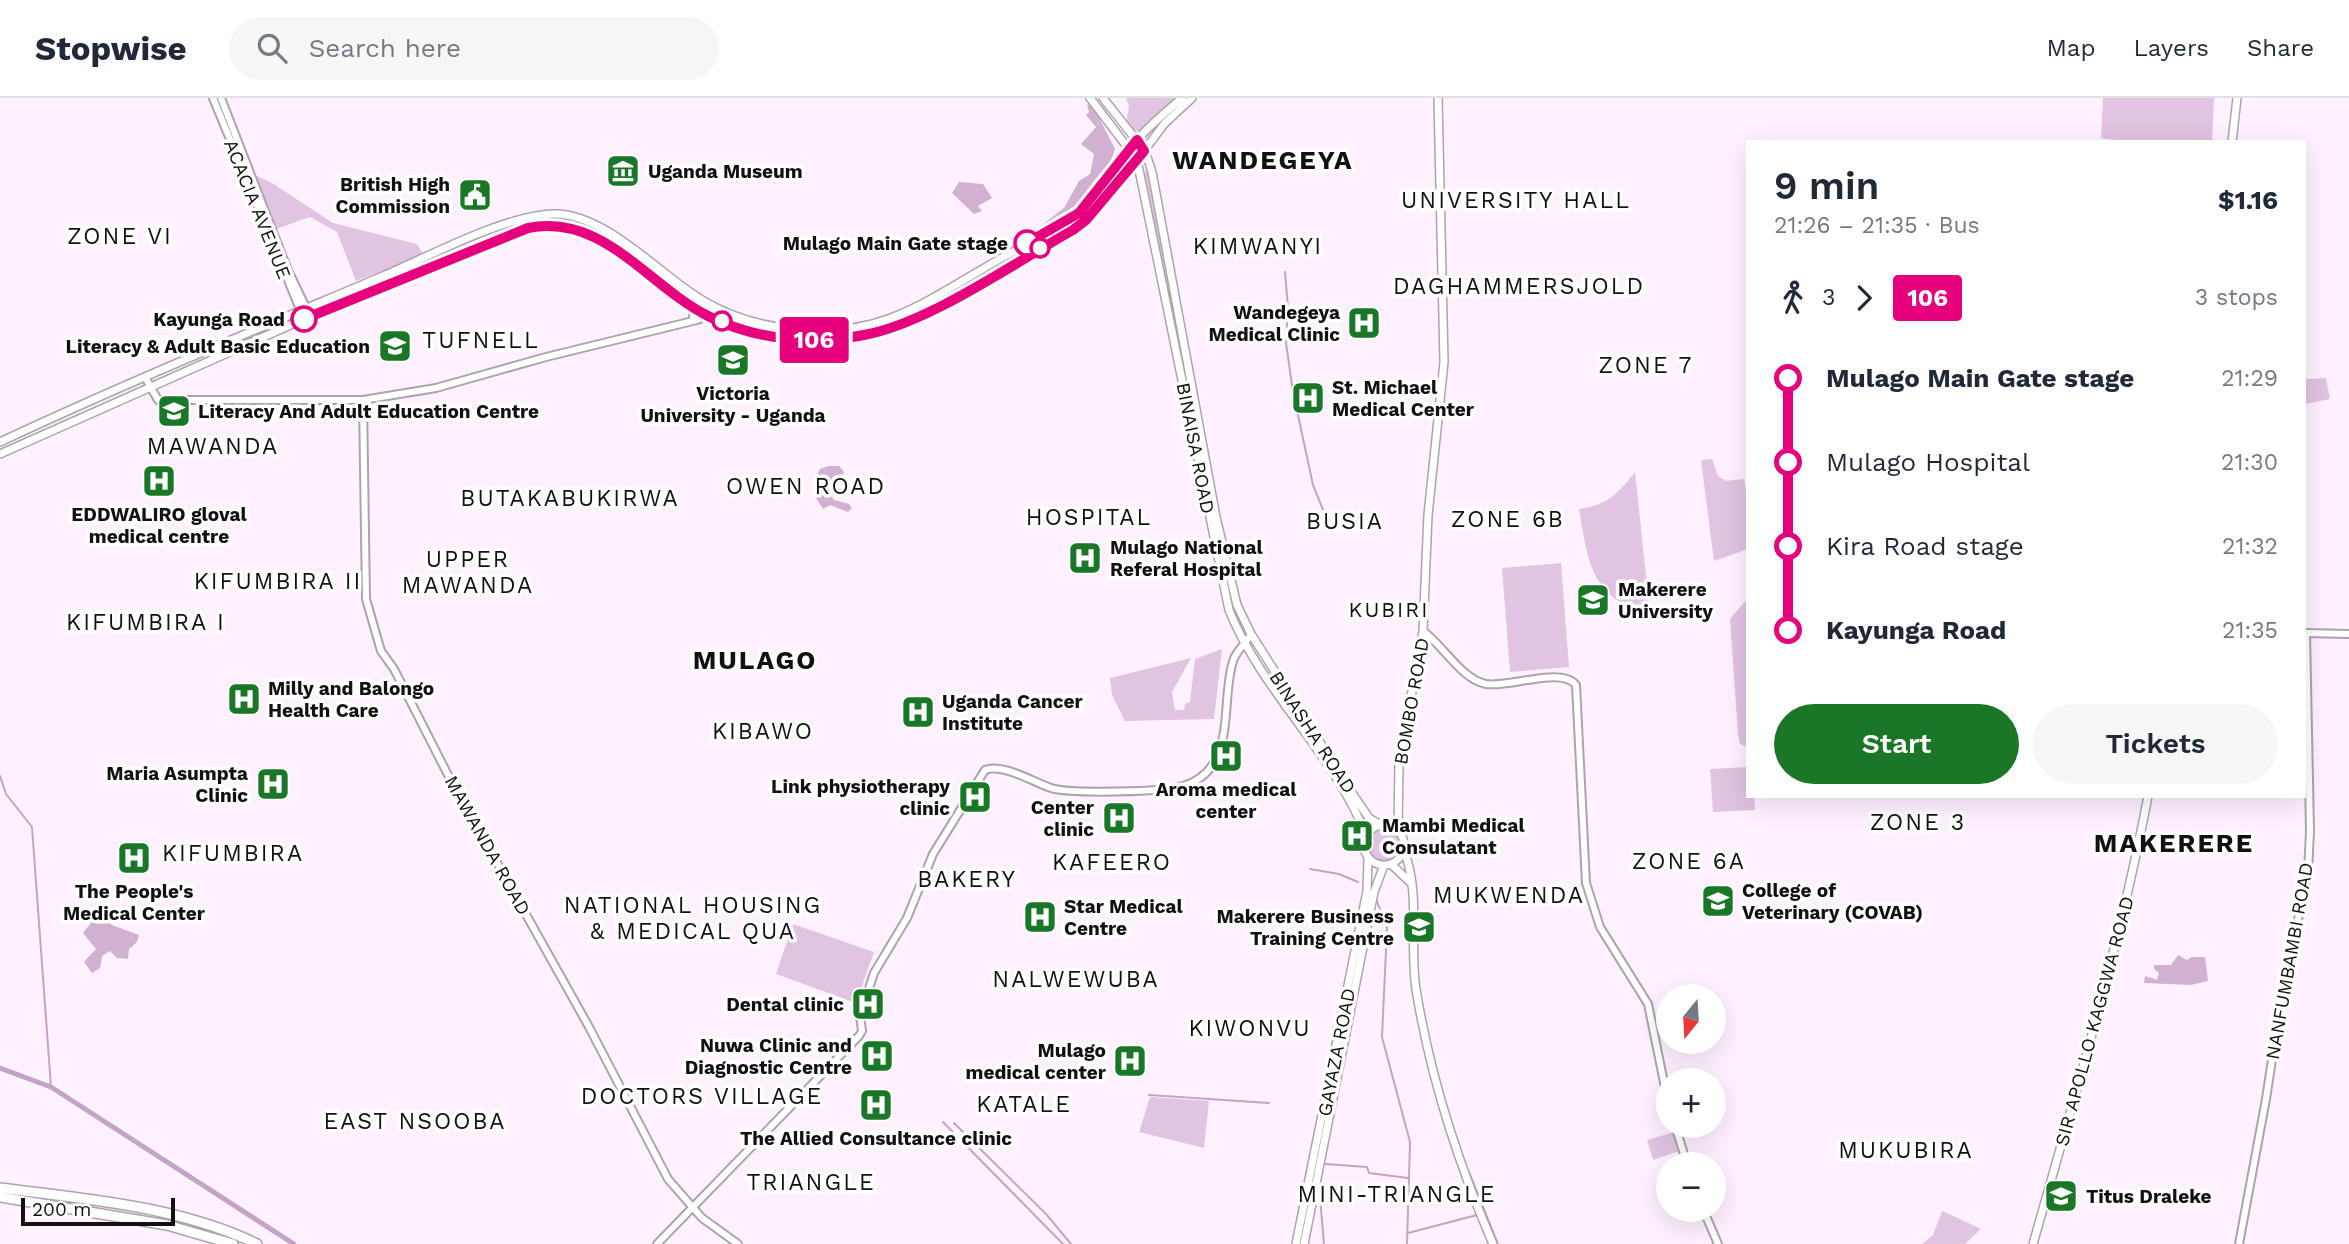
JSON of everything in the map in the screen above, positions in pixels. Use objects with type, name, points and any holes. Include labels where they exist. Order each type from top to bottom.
[{"type":"highway","points":[[0,1188],[172,1216],[238,1235],[257,1244]]},
{"type":"highway","points":[[0,1197],[167,1225],[233,1244]]},
{"type":"main road","points":[[1090,98],[1137,160]]},
{"type":"main road","name":"BINAISA ROAD","points":[[1103,98],[1137,140],[1152,172],[1229,580],[1251,634]]},
{"type":"main road","points":[[0,454],[516,221],[554,214],[590,222],[715,307],[781,327],[826,329],[888,319],[919,305],[1069,221],[1137,140],[1182,98]]},
{"type":"main road","points":[[0,442],[145,377],[509,235],[544,225],[567,226],[586,231],[708,316],[769,335],[807,340],[838,339],[877,332],[925,313],[1073,230],[1086,220],[1165,123],[1192,98]]},
{"type":"main road","name":"BOMBO ROAD","points":[[1398,830],[1396,813],[1401,748],[1423,631],[1428,515],[1438,421],[1444,323],[1438,98]]},
{"type":"main road","points":[[2232,140],[2237,98]]},
{"type":"main road","name":"BINAISA ROAD","points":[[1137,160],[1229,610],[1245,644],[1338,782],[1366,835]]},
{"type":"main road","points":[[919,305],[925,313]]},
{"type":"main road","points":[[23,432],[27,441]]},
{"type":"main road","name":"BINASHA ROAD","points":[[1251,634],[1362,809],[1372,821],[1384,825]]},
{"type":"main road","name":"SIR APOLLO KAGGWA ROAD","points":[[2033,1244],[2109,971],[2136,861],[2148,798]]},
{"type":"main road","points":[[1396,813],[1384,825],[1366,835],[1363,845],[1368,858],[1387,865],[1411,884]]},
{"type":"main road","points":[[1384,825],[1398,830],[1404,842],[1411,884],[1415,984],[1464,1174],[1493,1244]]},
{"type":"main road","points":[[1387,865],[1404,851]]},
{"type":"main road","name":"GAYAZA ROAD","points":[[1296,1244],[1367,891],[1368,858]]},
{"type":"main road","name":"GAYAZA ROAD","points":[[1304,1244],[1374,892],[1387,865]]},
{"type":"street","name":"ACACIA AVENUE","points":[[213,98],[305,314]]},
{"type":"street","name":"ACACIA AVENUE","points":[[220,98],[305,314]]},
{"type":"street","points":[[693,321],[693,306],[698,297]]},
{"type":"street","points":[[145,377],[158,400],[363,400],[436,388],[693,321],[708,316],[715,307]]},
{"type":"street","name":"MAWANDA ROAD","points":[[363,400],[366,599],[381,651],[394,669],[448,775],[596,1039],[661,1166],[693,1209],[738,1244]]},
{"type":"street","points":[[1423,631],[1467,673],[1483,683],[1565,678],[1576,685],[1586,883],[1600,927],[1648,1004],[1661,1068]]},
{"type":"street","points":[[2306,633],[2349,634]]},
{"type":"street","points":[[657,1244],[862,1031],[860,1016],[874,973],[907,918],[933,854],[985,770],[998,769],[1052,788],[1074,790],[1173,788],[1203,776],[1219,752],[1233,661],[1251,634]]},
{"type":"street","name":"NANFUMBAMBI ROAD","points":[[2239,1244],[2263,1118],[2282,994],[2308,873],[2311,831],[2306,666]]},
{"type":"street","points":[[1709,1222],[1718,1244]]},
{"type":"shaded area","points":[[1126,98],[1179,98],[1148,129],[1136,131],[1126,124],[1129,106]]},
{"type":"shaded area","points":[[2103,98],[2214,98],[2212,140],[2101,138]]},
{"type":"shaded area","points":[[1092,104],[1115,149],[1104,174],[1089,196],[1070,215],[1046,228],[1042,225],[1064,208],[1079,181],[1090,174],[1094,154],[1081,144],[1096,127],[1086,115],[1089,112],[1087,105]]},
{"type":"shaded area","points":[[1147,166],[1226,583],[1241,622],[1235,624],[1223,578],[1144,177]]},
{"type":"shaded area","points":[[255,175],[333,223],[417,244],[424,256],[356,281],[337,232],[310,217],[276,229]]},
{"type":"shaded area","points":[[959,182],[983,184],[992,198],[978,206],[982,211],[974,214],[952,193]]},
{"type":"shaded area","points":[[549,216],[589,225],[695,299],[692,302],[584,226],[564,222],[530,221]]},
{"type":"shaded area","points":[[1030,246],[1037,247],[924,309],[890,322],[854,331],[816,334],[774,330],[726,319],[733,317],[796,331],[881,323]]},
{"type":"shaded area","points":[[2326,378],[2330,399],[2306,404],[2306,379]]},
{"type":"shaded area","points":[[1712,459],[1718,476],[1726,481],[1744,479],[1746,491],[1746,550],[1714,561],[1701,460]]},
{"type":"shaded area","points":[[839,466],[844,472],[841,479],[828,489],[834,500],[849,504],[852,508],[848,512],[830,505],[823,509],[814,495],[820,469]]},
{"type":"shaded area","points":[[1635,472],[1650,613],[1630,607],[1615,598],[1595,575],[1585,545],[1579,509],[1605,501]]},
{"type":"shaded area","points":[[1561,563],[1569,667],[1510,672],[1502,568]]},
{"type":"shaded area","points":[[1746,600],[1746,746],[1740,744],[1738,734],[1730,619]]},
{"type":"shaded area","points":[[1222,649],[1214,719],[1125,721],[1112,695],[1110,678],[1191,658],[1172,692],[1175,710],[1184,710],[1185,704],[1190,702],[1195,659]]},
{"type":"shaded area","points":[[1746,767],[1746,798],[1754,798],[1755,810],[1713,812],[1710,769]]},
{"type":"shaded area","points":[[1384,830],[1395,835],[1400,846],[1395,857],[1384,862],[1373,857],[1368,846],[1373,835]]},
{"type":"shaded area","points":[[98,914],[112,925],[139,935],[137,942],[129,949],[128,959],[117,958],[110,951],[102,956],[100,968],[92,973],[84,962],[96,949],[83,933]]},
{"type":"shaded area","points":[[793,924],[874,952],[856,1003],[776,974]]},
{"type":"shaded area","points":[[2178,955],[2187,960],[2192,957],[2205,957],[2208,981],[2191,985],[2144,983],[2145,976],[2157,980],[2159,973],[2154,969],[2154,965],[2171,965]]},
{"type":"shaded area","points":[[1150,1097],[1209,1101],[1204,1148],[1139,1132]]},
{"type":"shaded area","points":[[1676,1138],[1679,1151],[1656,1152],[1656,1159],[1653,1160],[1647,1140]]},
{"type":"shaded area","points":[[1942,1211],[1981,1229],[1965,1244],[1922,1244],[1933,1235]]},
{"type":"waterway","points":[[1285,272],[1288,308],[1286,343],[1293,392],[1313,485],[1326,517]]},
{"type":"waterway","points":[[0,776],[6,794],[32,827],[51,1087]]},
{"type":"waterway","points":[[1310,869],[1339,874],[1358,882]]},
{"type":"waterway","points":[[1375,896],[1387,928],[1382,1037],[1410,1142],[1407,1244]]},
{"type":"waterway","points":[[0,1068],[51,1087],[294,1244]]},
{"type":"waterway","points":[[1149,1095],[1269,1103]]},
{"type":"waterway","points":[[943,1122],[1063,1244]]},
{"type":"waterway","points":[[954,1123],[1046,1214],[1071,1244]]},
{"type":"waterway","points":[[1325,1164],[1367,1167],[1369,1173],[1408,1178]]},
{"type":"waterway","points":[[1469,1172],[1498,1244]]},
{"type":"waterway","points":[[1319,1186],[1324,1244]]},
{"type":"waterway","points":[[1408,1233],[1477,1215]]},
{"type":"bus line","name":"106","points":[[304,319],[528,228],[559,225],[586,231],[598,238],[708,316],[786,339],[838,339],[865,335],[890,329],[918,317],[1073,230],[1086,220],[1144,151],[1137,140],[1079,213],[1027,243]]},
{"type":"place","name":"Uganda Museum","points":[[623,171]]},
{"type":"place","name":"British High Commission","points":[[475,195]]},
{"type":"place","name":"Mulago Main Gate stage","points":[[1027,243]]},
{"type":"place","name":"Kayunga Road","points":[[304,319]]},
{"type":"place","name":"Wandegeya Medical Clinic","points":[[1364,323]]},
{"type":"place","name":"Literacy & Adult Basic Education","points":[[395,346]]},
{"type":"place","name":"Victoria University - Uganda","points":[[733,360]]},
{"type":"place","name":"St. Michael Medical Center","points":[[1308,398]]},
{"type":"place","name":"Literacy And Adult Education Centre","points":[[174,411]]},
{"type":"place","name":"EDDWALIRO gloval medical centre","points":[[159,481]]},
{"type":"place","name":"Mulago National Referal Hospital","points":[[1085,558]]},
{"type":"place","name":"Makerere University","points":[[1593,600]]},
{"type":"place","name":"Milly and Balongo Health Care","points":[[244,699]]},
{"type":"place","name":"Uganda Cancer Institute","points":[[918,712]]},
{"type":"place","name":"Aroma medical center","points":[[1226,756]]},
{"type":"place","name":"Maria Asumpta Clinic","points":[[273,784]]},
{"type":"place","name":"Link physiotherapy clinic","points":[[975,797]]},
{"type":"place","name":"Center clinic","points":[[1119,818]]},
{"type":"place","name":"Mambi Medical Consulatant","points":[[1357,836]]},
{"type":"place","name":"The People's Medical Center","points":[[134,858]]},
{"type":"place","name":"College of Veterinary (COVAB)","points":[[1718,901]]},
{"type":"place","name":"Star Medical Centre","points":[[1040,917]]},
{"type":"place","name":"Makerere Business Training Centre","points":[[1419,927]]},
{"type":"place","name":"Dental clinic","points":[[868,1004]]},
{"type":"place","name":"Nuwa Clinic and Diagnostic Centre","points":[[877,1056]]},
{"type":"place","name":"Mulago medical center","points":[[1130,1061]]},
{"type":"place","name":"The Allied Consultance clinic","points":[[876,1105]]},
{"type":"place","name":"Titus Draleke","points":[[2061,1196]]},
{"type":"district","name":"WANDEGEYA","points":[[1263,160]]},
{"type":"district","name":"UNIVERSITY HALL","points":[[1516,200]]},
{"type":"district","name":"ZONE VI","points":[[120,236]]},
{"type":"district","name":"KIMWANYI","points":[[1258,246]]},
{"type":"district","name":"DAGHAMMERSJOLD","points":[[1519,286]]},
{"type":"district","name":"TUFNELL","points":[[481,340]]},
{"type":"district","name":"ZONE 7","points":[[1646,365]]},
{"type":"district","name":"MAWANDA","points":[[213,446]]},
{"type":"district","name":"OWEN ROAD","points":[[806,486]]},
{"type":"district","name":"BUTAKABUKIRWA","points":[[570,498]]},
{"type":"district","name":"HOSPITAL","points":[[1089,517]]},
{"type":"district","name":"ZONE 6B","points":[[1508,519]]},
{"type":"district","name":"BUSIA","points":[[1345,521]]},
{"type":"district","name":"UPPER MAWANDA","points":[[468,572]]},
{"type":"district","name":"KIFUMBIRA II","points":[[278,581]]},
{"type":"district","name":"KUBIRI","points":[[1389,610]]},
{"type":"district","name":"KIFUMBIRA I","points":[[146,622]]},
{"type":"district","name":"MULAGO","points":[[755,660]]},
{"type":"district","name":"KIBAWO","points":[[763,731]]},
{"type":"district","name":"ZONE 3","points":[[1918,822]]},
{"type":"district","name":"MAKERERE","points":[[2174,843]]},
{"type":"district","name":"KIFUMBIRA","points":[[233,853]]},
{"type":"district","name":"ZONE 6A","points":[[1689,861]]},
{"type":"district","name":"KAFEERO","points":[[1112,862]]},
{"type":"district","name":"BAKERY","points":[[967,879]]},
{"type":"district","name":"MUKWENDA","points":[[1509,895]]},
{"type":"district","name":"NATIONAL HOUSING & MEDICAL QUA","points":[[693,918]]},
{"type":"district","name":"NALWEWUBA","points":[[1076,979]]},
{"type":"district","name":"KIWONVU","points":[[1250,1028]]},
{"type":"district","name":"DOCTORS VILLAGE","points":[[702,1096]]},
{"type":"district","name":"KATALE","points":[[1024,1104]]},
{"type":"district","name":"EAST NSOOBA","points":[[415,1121]]},
{"type":"district","name":"MUKUBIRA","points":[[1906,1150]]},
{"type":"district","name":"TRIANGLE","points":[[811,1182]]},
{"type":"district","name":"MINI-TRIANGLE","points":[[1397,1194]]}]
